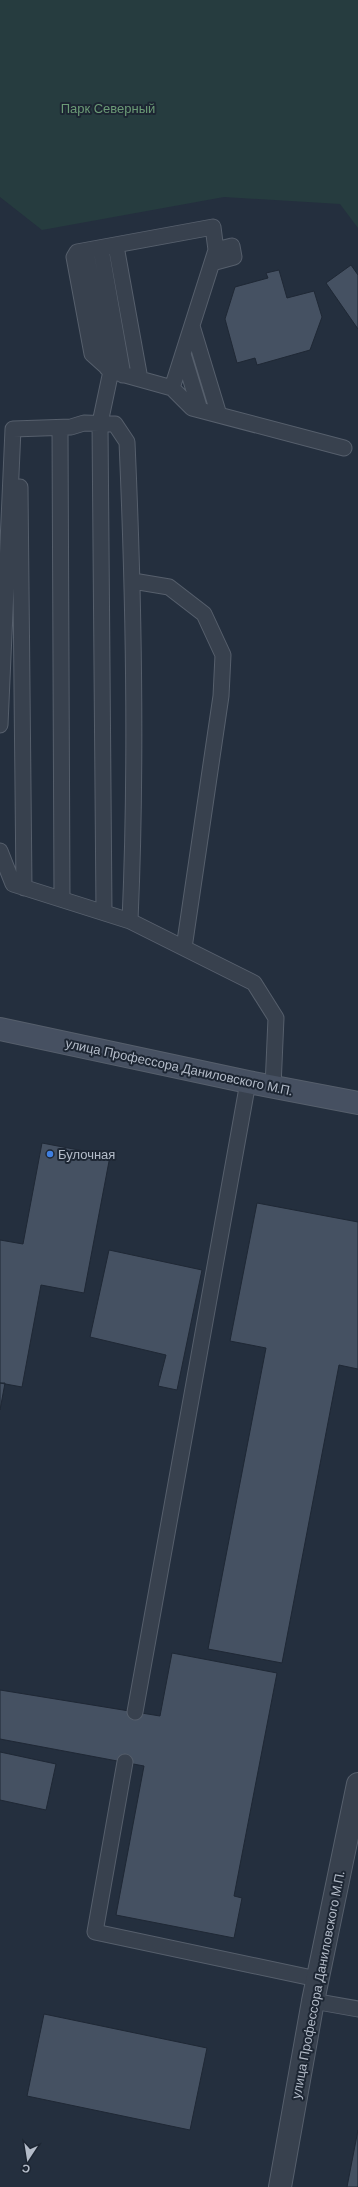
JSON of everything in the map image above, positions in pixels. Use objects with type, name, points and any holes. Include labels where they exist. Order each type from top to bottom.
[{"type":"main road","name":"улица Профессора Даниловского М.П.","points":[[0,1029],[248,1082],[358,1103]]},
{"type":"street","name":"улица Профессора Даниловского М.П.","points":[[280,2187],[317,1980],[358,1784]]},
{"type":"lane","points":[[176,388],[183,354],[214,256],[213,227],[77,252],[74,257],[92,354],[114,371],[176,388],[192,408],[344,448]]},
{"type":"lane","points":[[116,246],[140,379]]},
{"type":"lane","points":[[93,250],[114,371],[100,423],[104,912]]},
{"type":"lane","points":[[192,326],[219,415]]},
{"type":"lane","points":[[183,354],[200,410]]},
{"type":"lane","points":[[0,725],[14,429],[60,428],[84,423],[115,424],[127,442],[133,581],[134,814],[130,921]]},
{"type":"lane","points":[[60,428],[62,900]]},
{"type":"lane","points":[[20,429],[24,888]]},
{"type":"lane","points":[[133,581],[170,587],[204,614],[223,656],[221,696],[184,948]]},
{"type":"lane","points":[[0,851],[13,884],[130,921],[254,983],[276,1018],[274,1087]]},
{"type":"lane","points":[[135,1712],[248,1082]]},
{"type":"lane","points":[[126,1762],[95,1932],[317,1980]]},
{"type":"lane","points":[[313,2001],[358,2009]]},
{"type":"green space","name":"Парк Северный","points":[[0,0],[358,0],[358,228],[340,204],[224,197],[42,230],[0,197]]},
{"type":"building","points":[[351,265],[358,275],[358,329],[326,283]]},
{"type":"building","points":[[279,270],[287,298],[314,291],[322,317],[310,350],[257,365],[255,358],[237,363],[225,319],[235,287],[268,278],[266,273]]},
{"type":"building","points":[[42,1143],[110,1156],[84,1293],[41,1285],[22,1387],[0,1383],[0,1240],[23,1244]]},
{"type":"building","points":[[257,1203],[358,1222],[358,1369],[339,1365],[282,1663],[208,1649],[266,1348],[230,1341]]},
{"type":"building","points":[[109,1250],[202,1270],[177,1390],[158,1386],[166,1355],[90,1337]]},
{"type":"building","points":[[0,1383],[5,1383],[0,1410]]},
{"type":"building","points":[[172,1653],[277,1673],[234,1896],[242,1898],[234,1938],[116,1915],[144,1766],[0,1739],[0,1690],[160,1716]]},
{"type":"building","points":[[0,1752],[56,1764],[46,1810],[0,1800]]},
{"type":"building","points":[[44,2014],[207,2048],[190,2130],[27,2096]]},
{"type":"building","points":[[358,2130],[358,2187],[347,2187]]},
{"type":"place","name":"Булочная","points":[[50,1154]]}]
